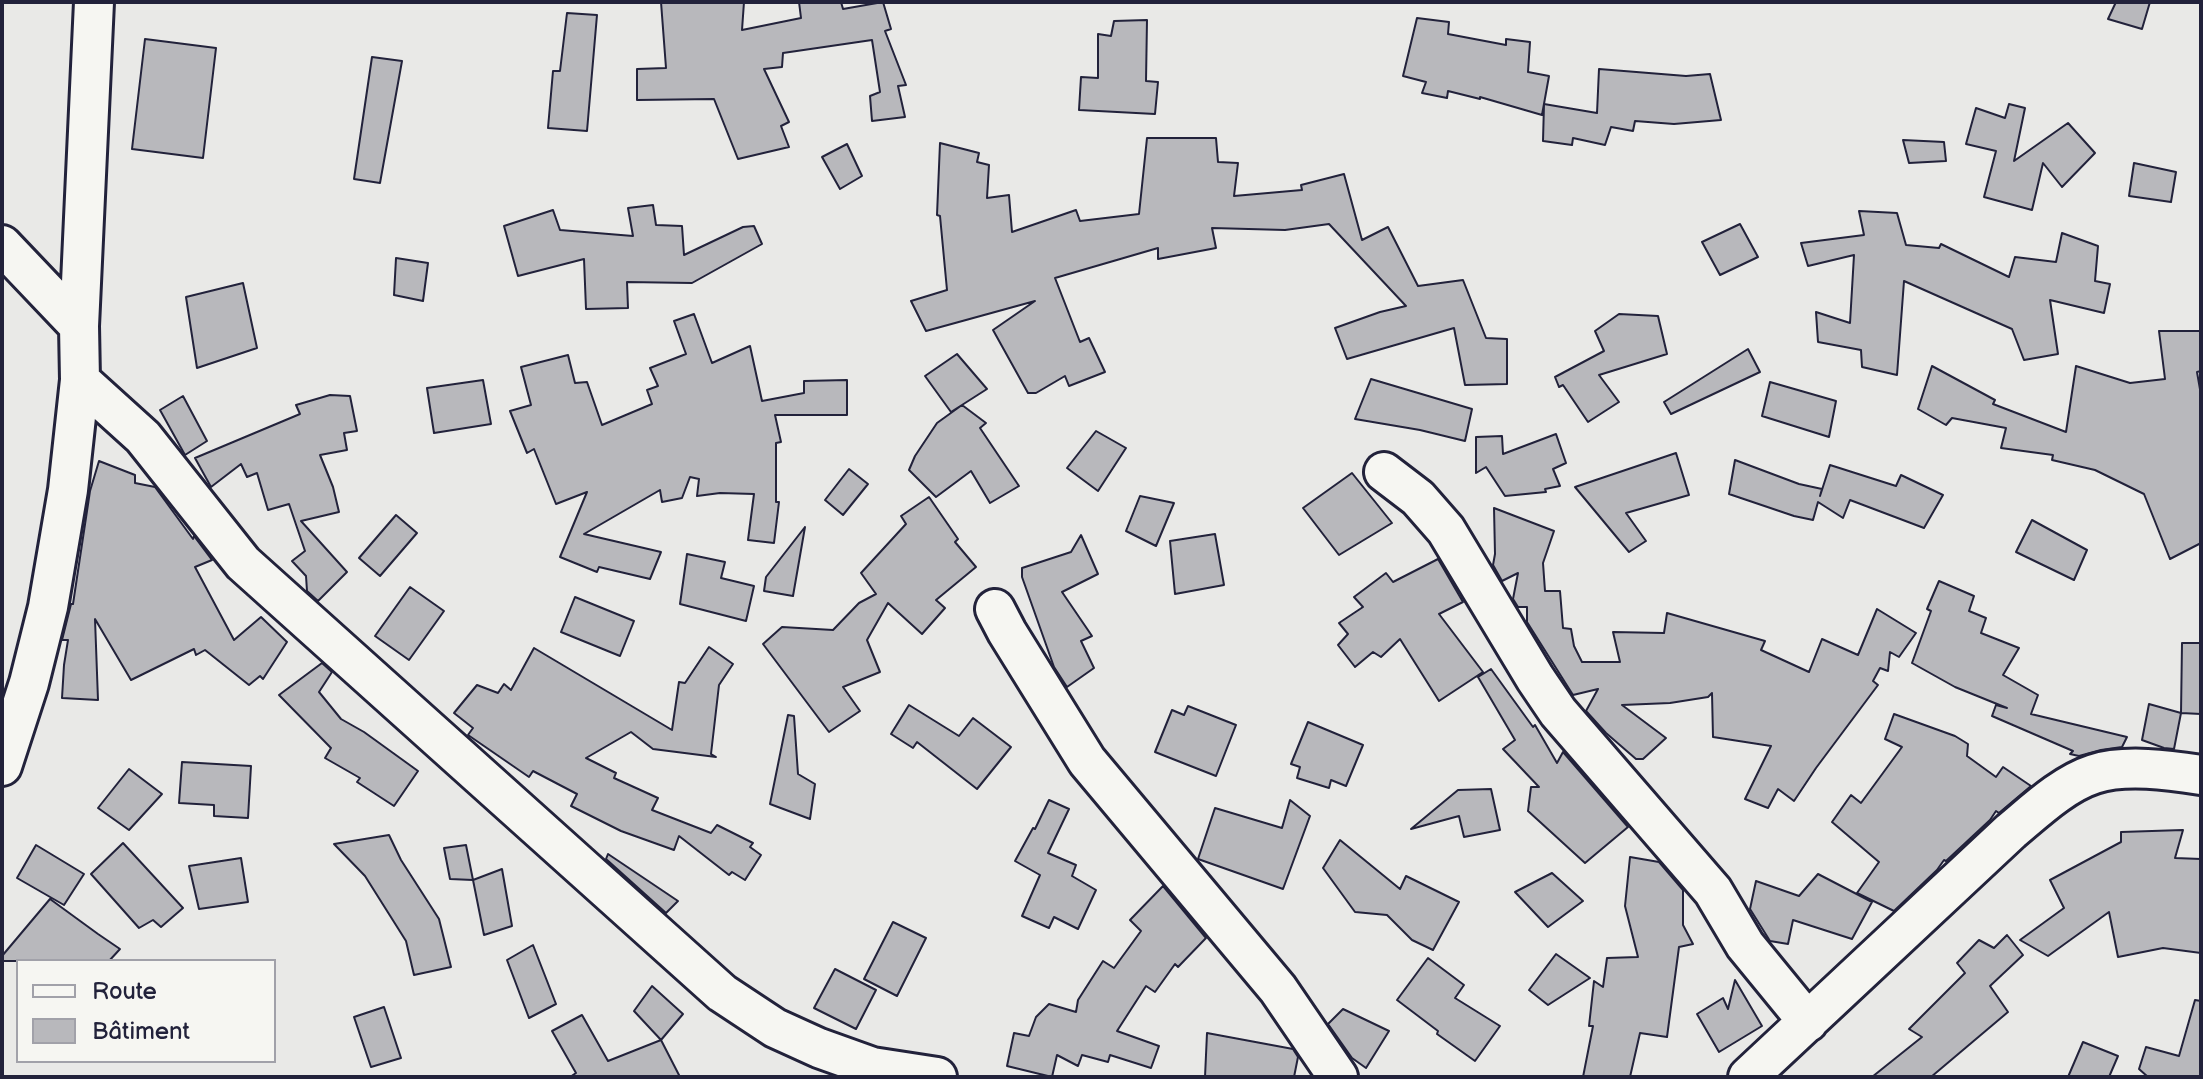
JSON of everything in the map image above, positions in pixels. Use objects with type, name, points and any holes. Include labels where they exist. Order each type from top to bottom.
[{"type":"street","points":[[2,766],[29,683],[48,607],[68,490],[80,380],[79,326],[94,2]]},
{"type":"street","points":[[2,245],[79,326]]},
{"type":"street","points":[[80,380],[143,437],[243,563],[722,993],[775,1028],[819,1048],[872,1067],[937,1077]]},
{"type":"street","points":[[1384,472],[1418,498],[1446,530],[1558,712],[1713,891],[1745,945],[1808,1022]]},
{"type":"street","points":[[995,609],[1087,761],[1278,989],[1338,1077]]},
{"type":"street","points":[[1748,1077],[2011,831],[2054,795],[2094,774],[2131,769],[2201,775]]},
{"type":"building","points":[[661,2],[744,2],[742,30],[801,18],[799,2],[841,2],[843,9],[883,2],[891,29],[885,31],[906,85],[898,86],[905,117],[872,121],[870,96],[880,92],[872,40],[783,53],[782,67],[764,69],[789,122],[781,126],[789,147],[738,159],[714,99],[637,100],[637,69],[666,68]]},
{"type":"building","points":[[2116,2],[2150,2],[2142,29],[2108,19]]},
{"type":"building","points":[[567,13],[597,15],[587,131],[548,128],[553,71],[560,71]]},
{"type":"building","points":[[1417,18],[1449,22],[1448,34],[1506,45],[1506,39],[1530,42],[1528,72],[1549,76],[1542,115],[1448,91],[1447,98],[1422,93],[1426,82],[1403,76]]},
{"type":"building","points":[[1147,20],[1146,81],[1158,82],[1155,114],[1079,110],[1081,77],[1098,78],[1098,34],[1111,36],[1114,21]]},
{"type":"building","points":[[145,39],[216,48],[203,158],[132,149]]},
{"type":"building","points":[[372,57],[402,61],[380,183],[354,179]]},
{"type":"building","points":[[1599,69],[1686,76],[1710,74],[1721,120],[1674,124],[1635,121],[1633,131],[1611,127],[1605,145],[1573,138],[1572,145],[1543,141],[1544,104],[1597,113]]},
{"type":"building","points":[[2009,104],[2025,108],[2014,161],[2068,123],[2095,153],[2062,187],[2043,163],[2032,210],[1984,197],[1996,151],[1966,144],[1976,108],[2005,118]]},
{"type":"building","points":[[1147,138],[1216,138],[1218,162],[1238,163],[1234,196],[1302,190],[1301,185],[1344,174],[1362,240],[1388,227],[1418,286],[1463,280],[1486,338],[1507,339],[1507,384],[1465,385],[1454,328],[1347,359],[1335,328],[1406,306],[1329,224],[1285,230],[1212,228],[1216,248],[1158,259],[1158,248],[1055,278],[1080,342],[1089,338],[1105,372],[1069,386],[1065,376],[1036,393],[1028,393],[993,330],[1035,301],[926,331],[911,301],[947,290],[940,216],[937,215],[940,143],[979,153],[977,162],[989,165],[987,198],[1009,195],[1012,232],[1076,210],[1080,221],[1139,214]]},
{"type":"building","points":[[1903,140],[1944,142],[1946,161],[1909,163]]},
{"type":"building","points":[[847,144],[862,176],[840,189],[822,157]]},
{"type":"building","points":[[2134,163],[2176,172],[2171,202],[2129,196]]},
{"type":"building","points":[[653,205],[656,225],[682,226],[684,255],[743,227],[754,226],[762,244],[692,283],[627,282],[628,308],[586,309],[584,259],[518,276],[504,226],[553,210],[560,230],[633,236],[628,208]]},
{"type":"building","points":[[1859,211],[1897,213],[1906,245],[1939,248],[1941,244],[2009,277],[2015,257],[2056,262],[2062,233],[2098,246],[2095,281],[2110,284],[2104,313],[2050,300],[2058,354],[2024,360],[2012,329],[1904,281],[1897,375],[1862,367],[1861,350],[1818,342],[1816,312],[1850,323],[1854,255],[1808,266],[1801,243],[1864,235]]},
{"type":"building","points":[[1740,224],[1758,257],[1720,275],[1702,242]]},
{"type":"building","points":[[396,258],[428,263],[423,301],[394,295]]},
{"type":"building","points":[[243,283],[257,348],[197,368],[186,297]]},
{"type":"building","points":[[694,314],[712,363],[750,346],[762,401],[804,393],[804,381],[847,380],[847,415],[775,415],[781,442],[776,443],[776,502],[779,502],[774,543],[748,540],[754,494],[697,496],[699,479],[690,477],[682,498],[662,502],[660,490],[584,534],[661,552],[650,579],[599,567],[597,572],[560,557],[587,492],[556,504],[534,449],[527,453],[510,411],[531,405],[521,367],[568,355],[575,383],[587,382],[602,425],[652,404],[647,390],[658,386],[650,368],[686,354],[674,321]]},
{"type":"building","points":[[1619,314],[1658,316],[1667,354],[1599,375],[1619,402],[1588,422],[1563,385],[1559,387],[1555,377],[1604,351],[1595,331]]},
{"type":"building","points":[[2159,331],[2201,331],[2201,371],[2197,372],[2201,395],[2201,543],[2170,559],[2144,494],[2095,470],[2052,460],[2053,455],[2001,448],[2006,428],[1952,418],[1946,425],[1918,409],[1932,366],[1995,400],[1993,404],[2066,432],[2076,366],[2130,383],[2165,379]]},
{"type":"building","points":[[1748,349],[1760,372],[1671,414],[1664,402]]},
{"type":"building","points":[[957,354],[987,389],[951,412],[925,376]]},
{"type":"building","points":[[1371,379],[1472,409],[1465,441],[1355,419]]},
{"type":"building","points":[[483,380],[491,424],[434,433],[427,388]]},
{"type":"building","points":[[1770,382],[1836,401],[1829,437],[1762,416]]},
{"type":"building","points":[[330,395],[350,396],[357,431],[344,433],[347,450],[320,455],[339,512],[301,521],[347,572],[318,601],[307,591],[306,576],[292,561],[305,551],[289,504],[268,510],[257,473],[247,477],[241,464],[211,487],[195,458],[300,414],[296,405]]},
{"type":"building","points":[[183,396],[207,441],[185,455],[160,410]]},
{"type":"building","points":[[962,405],[986,423],[980,428],[1019,486],[990,503],[971,471],[936,497],[909,470],[937,423]]},
{"type":"building","points":[[1096,431],[1126,448],[1098,491],[1067,468]]},
{"type":"building","points":[[1556,434],[1566,463],[1553,469],[1560,486],[1545,489],[1546,492],[1505,496],[1486,467],[1476,473],[1476,437],[1502,436],[1503,454]]},
{"type":"building","points":[[1676,453],[1689,495],[1626,513],[1646,541],[1629,552],[1575,487]]},
{"type":"building","points":[[1735,460],[1799,484],[1822,489],[1820,496],[1830,465],[1896,486],[1901,475],[1943,495],[1924,528],[1850,500],[1843,518],[1818,502],[1813,520],[1729,494]]},
{"type":"building","points":[[99,461],[135,475],[135,483],[155,487],[193,539],[194,536],[212,560],[195,567],[234,640],[261,617],[287,642],[263,679],[260,676],[249,685],[205,650],[196,655],[194,649],[131,680],[95,619],[98,700],[62,698],[68,640],[62,640],[73,604],[90,491]]},
{"type":"building","points":[[849,469],[868,484],[843,515],[825,500]]},
{"type":"building","points":[[1352,473],[1392,523],[1339,555],[1303,508]]},
{"type":"building","points":[[1140,496],[1174,503],[1156,546],[1126,531]]},
{"type":"building","points":[[929,497],[958,539],[955,542],[976,567],[936,600],[945,608],[922,634],[888,603],[867,640],[880,672],[843,687],[860,711],[829,732],[763,644],[782,627],[833,630],[859,603],[876,594],[861,573],[906,524],[901,516]]},
{"type":"building","points":[[1494,508],[1554,531],[1543,563],[1545,591],[1560,591],[1563,628],[1571,629],[1574,646],[1582,662],[1620,662],[1613,632],[1664,633],[1667,613],[1765,641],[1761,650],[1809,672],[1822,639],[1858,655],[1877,609],[1916,633],[1899,657],[1890,652],[1888,671],[1880,668],[1873,681],[1878,685],[1794,801],[1778,789],[1768,808],[1745,799],[1771,746],[1713,737],[1712,693],[1708,697],[1670,703],[1622,705],[1666,738],[1643,759],[1636,759],[1606,733],[1586,711],[1598,689],[1573,695],[1527,622],[1527,607],[1518,607],[1513,599],[1518,573],[1502,581],[1493,565]]},
{"type":"building","points":[[396,515],[417,533],[380,576],[359,558]]},
{"type":"building","points":[[2032,520],[2087,550],[2074,580],[2016,552]]},
{"type":"building","points":[[805,527],[793,596],[764,591],[766,577]]},
{"type":"building","points":[[1215,534],[1224,585],[1175,594],[1170,541]]},
{"type":"building","points":[[1081,535],[1098,574],[1062,592],[1092,636],[1081,641],[1094,668],[1067,687],[1054,667],[1022,577],[1022,568],[1071,552]]},
{"type":"building","points":[[687,554],[725,562],[721,578],[754,586],[746,621],[680,604]]},
{"type":"building","points":[[1438,559],[1463,602],[1439,614],[1483,672],[1439,701],[1400,639],[1381,657],[1373,652],[1355,667],[1338,645],[1348,634],[1339,623],[1363,607],[1354,597],[1386,573],[1393,582]]},
{"type":"building","points":[[1939,581],[1974,596],[1969,611],[1986,618],[1981,633],[2019,648],[2003,675],[2038,695],[2031,714],[2127,737],[2122,747],[2079,756],[2070,754],[2073,751],[1992,716],[1996,705],[2007,708],[1955,687],[1912,663],[1931,611],[1927,609]]},
{"type":"building","points":[[410,587],[444,611],[409,660],[375,636]]},
{"type":"building","points":[[575,597],[634,621],[620,656],[561,632]]},
{"type":"building","points":[[2182,643],[2201,643],[2201,714],[2181,713]]},
{"type":"building","points":[[709,647],[733,664],[719,685],[711,754],[716,757],[653,749],[631,732],[586,758],[616,773],[614,778],[658,798],[652,810],[711,833],[717,825],[753,843],[750,847],[761,855],[745,880],[732,872],[729,875],[679,836],[674,850],[621,831],[571,806],[577,794],[533,771],[529,777],[468,735],[473,728],[454,713],[477,685],[498,693],[504,684],[511,690],[534,648],[672,730],[679,682],[685,683]]},
{"type":"building","points":[[322,663],[332,672],[319,692],[341,719],[418,771],[394,806],[357,782],[360,778],[325,758],[331,748],[279,695]]},
{"type":"building","points":[[1491,669],[1533,727],[1535,725],[1557,763],[1563,752],[1628,827],[1585,863],[1528,811],[1531,787],[1539,787],[1503,749],[1515,740],[1478,677]]},
{"type":"building","points":[[2149,704],[2181,713],[2174,749],[2142,740]]},
{"type":"building","points":[[909,705],[959,736],[973,718],[1011,747],[977,789],[917,742],[913,748],[891,734]]},
{"type":"building","points":[[1188,706],[1236,725],[1216,776],[1155,752],[1172,710],[1184,715]]},
{"type":"building","points":[[1894,714],[1955,736],[1968,744],[1967,756],[1996,777],[2003,767],[2031,786],[1999,813],[1996,811],[1894,911],[1857,893],[1879,862],[1832,822],[1851,795],[1861,803],[1902,747],[1885,739]]},
{"type":"building","points":[[788,715],[794,716],[798,774],[815,784],[810,819],[770,804]]},
{"type":"building","points":[[1308,722],[1363,745],[1346,786],[1331,780],[1329,788],[1297,778],[1300,767],[1291,764]]},
{"type":"building","points":[[182,762],[251,766],[248,818],[214,816],[214,805],[179,803]]},
{"type":"building","points":[[129,769],[162,794],[129,830],[98,808]]},
{"type":"building","points":[[1491,789],[1500,830],[1464,837],[1459,816],[1411,829],[1458,790]]},
{"type":"building","points":[[1049,800],[1069,809],[1048,853],[1076,865],[1072,876],[1096,890],[1078,929],[1054,917],[1049,928],[1022,916],[1040,875],[1015,861]]},
{"type":"building","points":[[1290,800],[1310,816],[1283,889],[1198,859],[1215,808],[1282,828]]},
{"type":"building","points":[[2183,830],[2175,858],[2201,859],[2201,953],[2163,948],[2118,957],[2109,912],[2048,956],[2020,940],[2064,908],[2050,880],[2121,842],[2121,832]]},
{"type":"building","points":[[389,835],[401,860],[439,919],[451,967],[414,975],[406,941],[365,876],[334,844]]},
{"type":"building","points":[[1340,840],[1400,889],[1406,876],[1459,902],[1433,950],[1412,940],[1387,915],[1355,912],[1323,868]]},
{"type":"building","points":[[123,843],[183,908],[161,927],[153,920],[139,928],[91,874]]},
{"type":"building","points":[[36,845],[84,874],[64,905],[17,878]]},
{"type":"building","points":[[466,845],[473,880],[450,879],[444,848]]},
{"type":"building","points":[[608,854],[678,901],[666,913],[606,859]]},
{"type":"building","points":[[1630,857],[1659,862],[1683,890],[1683,925],[1693,944],[1679,947],[1667,1037],[1640,1033],[1630,1077],[1583,1077],[1593,1026],[1589,1026],[1594,981],[1603,987],[1607,958],[1638,957],[1625,906]]},
{"type":"building","points":[[241,858],[248,902],[199,909],[189,866]]},
{"type":"building","points":[[502,869],[512,926],[484,935],[473,880]]},
{"type":"building","points":[[1552,873],[1583,901],[1548,927],[1515,892]]},
{"type":"building","points":[[1818,874],[1872,902],[1852,939],[1793,920],[1788,944],[1770,941],[1750,909],[1756,881],[1799,896]]},
{"type":"building","points":[[1163,886],[1206,938],[1178,967],[1175,964],[1155,992],[1146,986],[1117,1031],[1159,1046],[1151,1068],[1110,1055],[1108,1062],[1082,1055],[1078,1066],[1057,1055],[1052,1077],[1007,1066],[1014,1033],[1029,1036],[1036,1017],[1049,1004],[1076,1012],[1078,1000],[1103,961],[1114,968],[1141,931],[1130,920]]},
{"type":"building","points":[[50,899],[120,949],[111,959],[2,961],[2,956]]},
{"type":"building","points":[[893,922],[926,938],[897,996],[864,979]]},
{"type":"building","points":[[2007,935],[2023,955],[1990,986],[2008,1012],[1931,1077],[1872,1077],[1922,1037],[1909,1029],[1965,973],[1957,963],[1979,940],[1994,948]]},
{"type":"building","points":[[533,945],[556,1004],[529,1018],[507,960]]},
{"type":"building","points":[[1556,954],[1590,978],[1548,1005],[1529,990]]},
{"type":"building","points":[[1428,958],[1464,985],[1455,998],[1500,1026],[1475,1061],[1397,1000]]},
{"type":"building","points":[[835,969],[876,990],[856,1029],[814,1008]]},
{"type":"building","points":[[1735,980],[1762,1026],[1719,1052],[1697,1014],[1723,998],[1728,1009]]},
{"type":"building","points":[[652,986],[683,1014],[661,1040],[634,1011]]},
{"type":"building","points":[[2195,1000],[2201,1001],[2201,1077],[2148,1077],[2139,1069],[2146,1047],[2179,1056]]},
{"type":"building","points":[[384,1007],[401,1058],[371,1067],[354,1017]]},
{"type":"building","points":[[1343,1009],[1389,1031],[1366,1068],[1352,1058],[1328,1024]]},
{"type":"building","points":[[582,1015],[608,1061],[661,1040],[680,1077],[570,1077],[576,1073],[552,1031]]},
{"type":"building","points":[[1207,1033],[1293,1049],[1298,1057],[1294,1077],[1205,1077]]},
{"type":"building","points":[[2083,1042],[2118,1056],[2109,1077],[2068,1077]]}]
